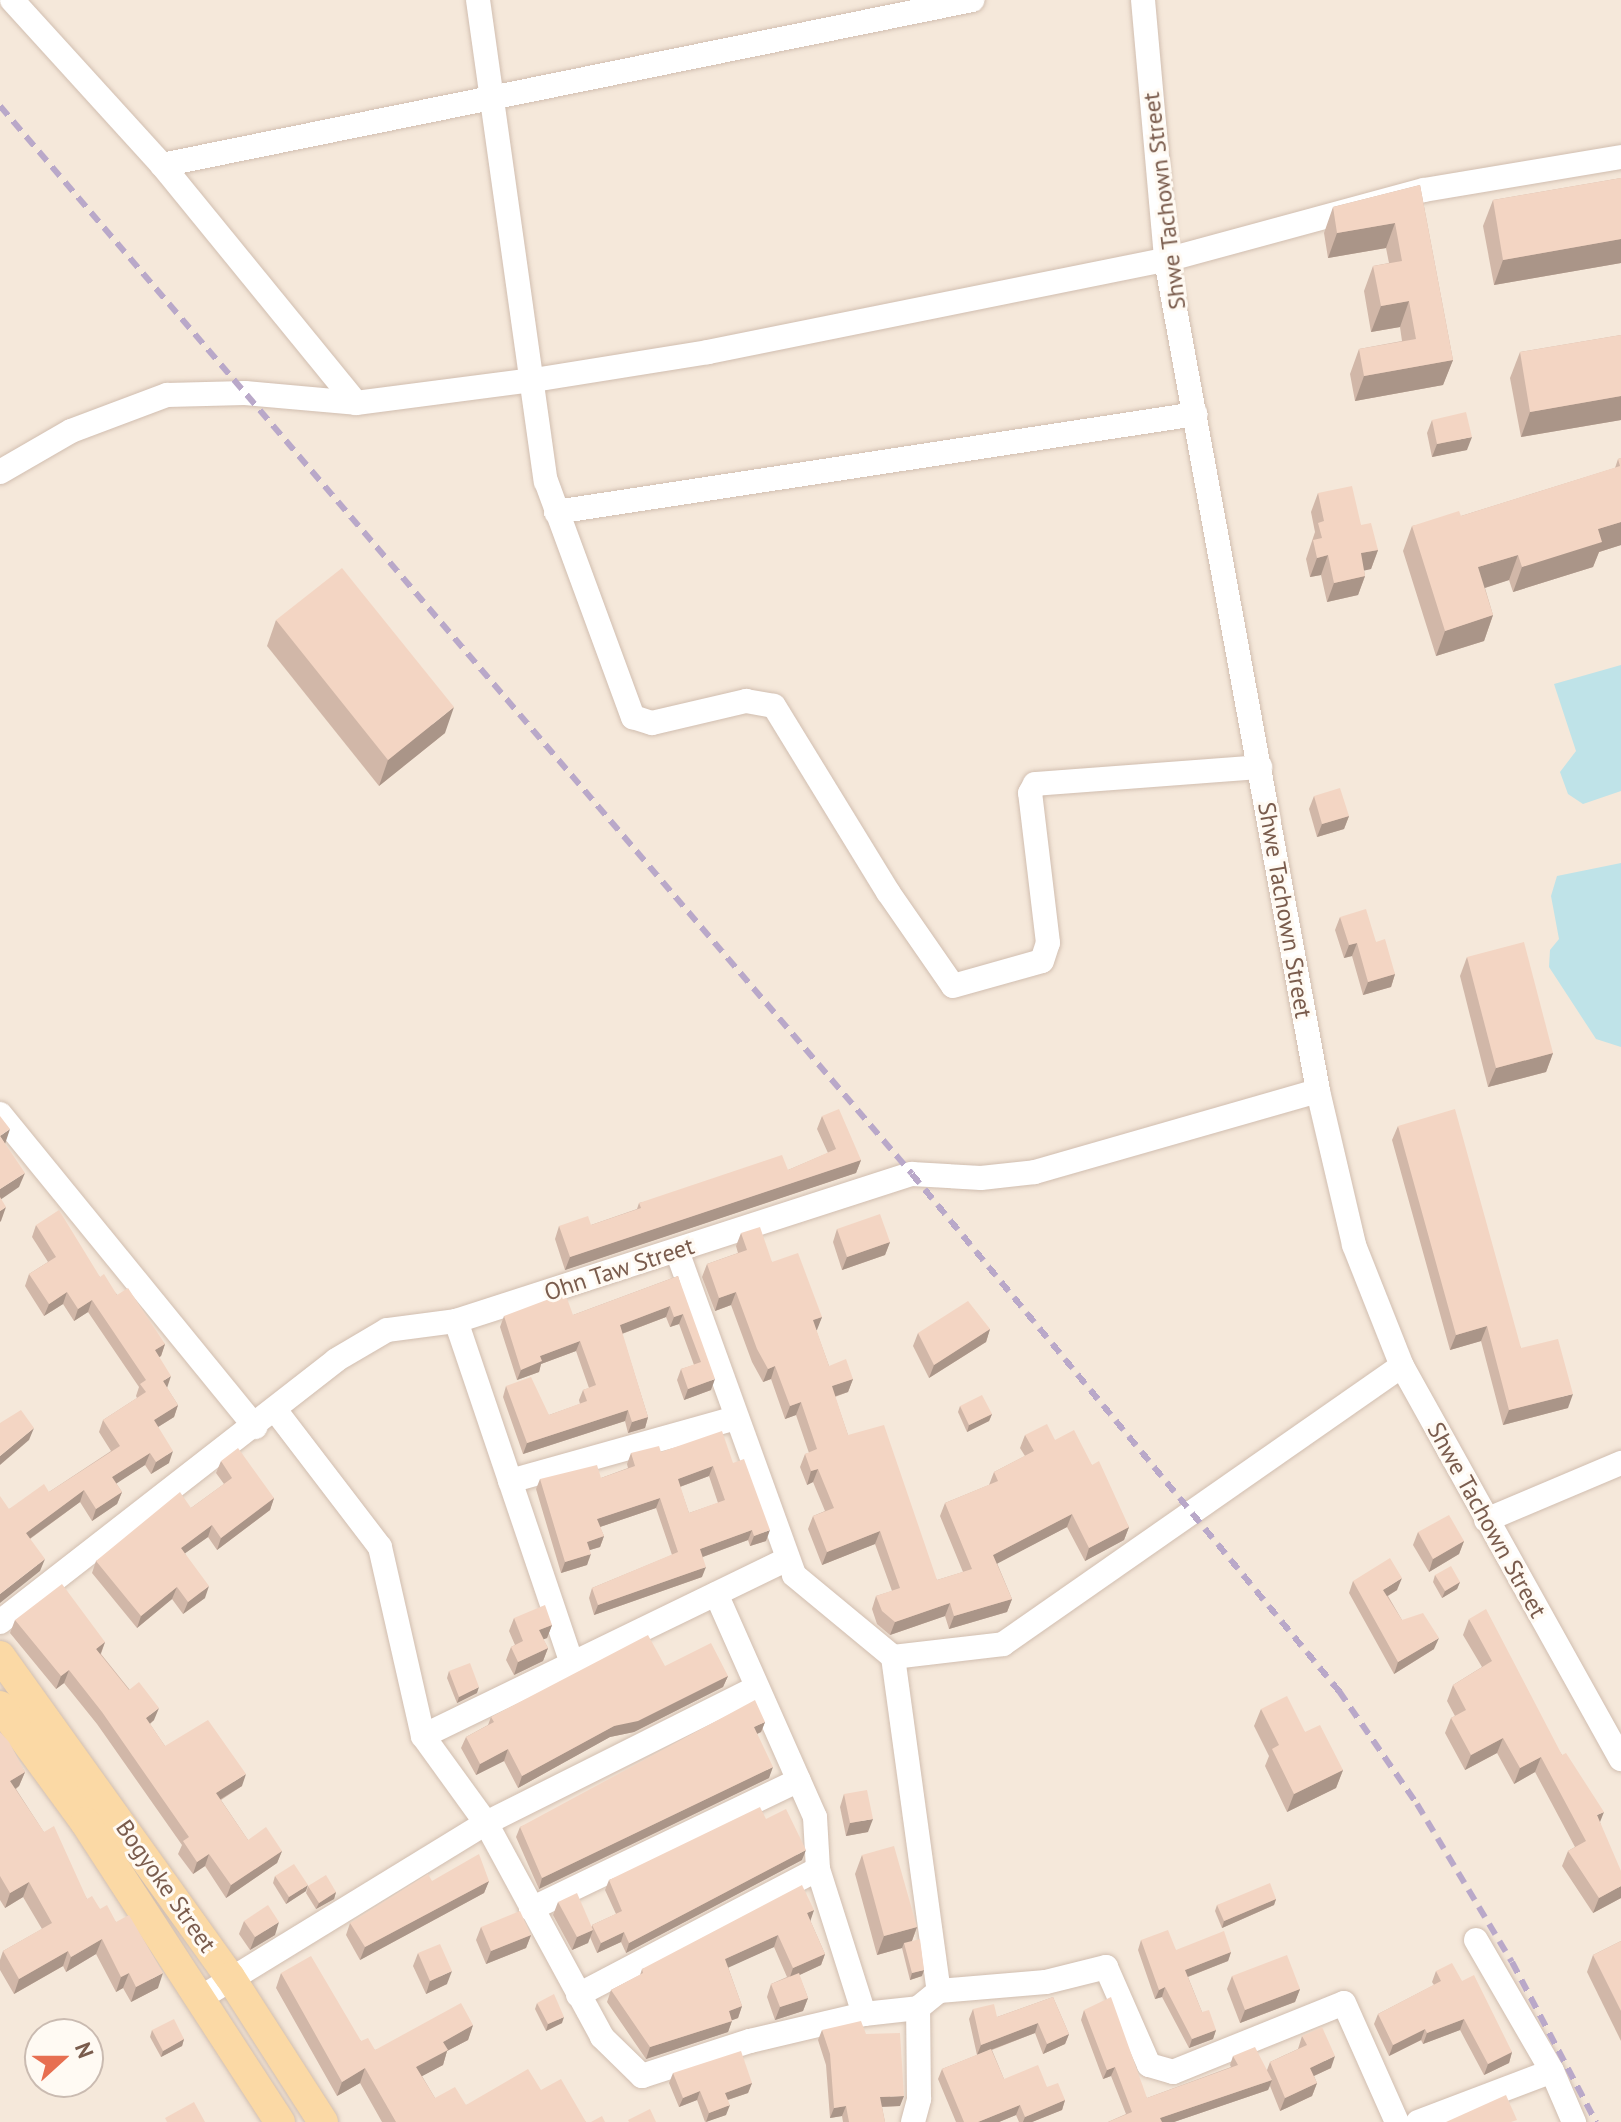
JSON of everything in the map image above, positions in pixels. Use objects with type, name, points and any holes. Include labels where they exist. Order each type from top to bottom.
[{"type":"main road","name":"Bogyoke Street","points":[[0,1656],[230,1977],[323,2122]]},
{"type":"main road","name":"Bogyoke Street","points":[[0,1706],[202,1997],[280,2122]]},
{"type":"street","points":[[12,0],[162,165],[356,403]]},
{"type":"street","points":[[478,0],[546,481],[633,717],[652,723],[746,701],[774,706],[896,904],[953,986],[1042,961],[1048,943],[1030,793],[1035,784],[1260,767]]},
{"type":"street","points":[[162,165],[492,94],[972,0]]},
{"type":"street","name":"Shwe Tachown Street","points":[[1143,0],[1166,260],[1318,1091],[1354,1245],[1402,1366],[1621,1759]]},
{"type":"street","points":[[0,472],[71,431],[167,395],[245,393],[356,403],[534,380],[708,352],[1166,260],[1424,190],[1621,157]]},
{"type":"street","points":[[556,512],[1196,414]]},
{"type":"street","name":"Ohn Taw Street","points":[[0,1622],[276,1411],[336,1360],[387,1330],[456,1321],[912,1174],[981,1178],[1035,1172],[1318,1091]]},
{"type":"street","points":[[0,1114],[255,1427]]},
{"type":"street","points":[[677,1251],[786,1560],[794,1575],[893,1657],[939,1991]]},
{"type":"street","points":[[456,1321],[572,1664]]},
{"type":"street","points":[[893,1657],[1003,1644],[1402,1366]]},
{"type":"street","points":[[276,1411],[380,1547],[423,1736],[486,1823],[602,2037],[642,2076],[750,2041],[864,2014],[918,2008],[939,1991],[1046,1982],[1106,1967],[1149,2065],[1173,2072],[1344,2003],[1397,2122]]},
{"type":"street","points":[[510,1481],[736,1418]]},
{"type":"street","points":[[1486,1520],[1621,1463]]},
{"type":"street","points":[[423,1736],[786,1560]]},
{"type":"street","points":[[716,1594],[815,1817],[818,1869],[864,2014]]},
{"type":"street","points":[[202,1997],[230,1977],[486,1823],[757,1687]]},
{"type":"street","points":[[531,1909],[799,1780]]},
{"type":"street","points":[[578,1995],[818,1869]]},
{"type":"street","points":[[1476,1940],[1552,2071],[1574,2122]]},
{"type":"street","points":[[913,2122],[919,2099],[918,2008]]},
{"type":"street","points":[[1418,2122],[1552,2071]]},
{"type":"shaded area","points":[[0,0],[1621,0],[1621,2122],[0,2122]]},
{"type":"water","points":[[1621,665],[1621,791],[1583,804],[1568,794],[1560,772],[1576,751],[1554,684]]},
{"type":"water","points":[[1621,863],[1621,1047],[1596,1039],[1549,967],[1550,950],[1559,939],[1551,896],[1557,876]]},
{"type":"building","points":[[1621,178],[1621,239],[1503,260],[1493,200]]},
{"type":"building","points":[[1420,185],[1453,360],[1364,376],[1359,349],[1416,339],[1409,301],[1381,306],[1373,266],[1402,261],[1395,223],[1337,233],[1333,207]]},
{"type":"building","points":[[1621,335],[1621,396],[1530,412],[1520,352]]},
{"type":"building","points":[[1466,412],[1472,437],[1437,444],[1432,420]]},
{"type":"building","points":[[1621,458],[1621,522],[1598,529],[1602,542],[1522,567],[1518,555],[1478,567],[1493,615],[1445,631],[1412,526],[1459,511],[1461,516],[1620,466],[1618,459]]},
{"type":"building","points":[[1352,486],[1361,525],[1371,523],[1378,550],[1361,553],[1365,576],[1334,583],[1328,555],[1317,558],[1313,540],[1322,538],[1318,523],[1324,521],[1318,493]]},
{"type":"building","points":[[342,568],[454,707],[388,760],[276,620]]},
{"type":"building","points":[[1340,788],[1349,816],[1322,824],[1314,796]]},
{"type":"building","points":[[1366,909],[1376,942],[1385,939],[1395,974],[1368,982],[1357,943],[1349,945],[1340,917]]},
{"type":"building","points":[[1524,942],[1553,1053],[1496,1068],[1467,957]]},
{"type":"building","points":[[839,1109],[861,1160],[570,1257],[559,1226],[588,1216],[591,1225],[641,1208],[639,1203],[782,1155],[788,1170],[836,1149],[822,1116]]},
{"type":"building","points":[[1455,1109],[1521,1348],[1558,1339],[1573,1394],[1509,1410],[1487,1326],[1456,1335],[1398,1126]]},
{"type":"building","points":[[0,1116],[10,1129],[0,1136]]},
{"type":"building","points":[[0,1136],[25,1173],[0,1189]]},
{"type":"building","points":[[0,1197],[6,1207],[0,1211]]},
{"type":"building","points":[[59,1210],[100,1277],[104,1274],[117,1295],[128,1288],[165,1344],[155,1350],[171,1376],[163,1381],[178,1405],[154,1420],[173,1451],[156,1462],[150,1453],[112,1477],[122,1492],[96,1509],[84,1490],[26,1533],[45,1559],[0,1594],[0,1496],[9,1509],[44,1484],[49,1492],[120,1446],[103,1420],[146,1392],[140,1384],[146,1380],[92,1300],[78,1309],[67,1292],[49,1304],[29,1274],[56,1257],[36,1225]]},
{"type":"building","points":[[880,1214],[890,1242],[847,1257],[837,1229]]},
{"type":"building","points":[[760,1227],[772,1262],[798,1253],[822,1317],[813,1320],[829,1366],[846,1359],[853,1379],[832,1386],[848,1435],[884,1425],[937,1580],[972,1569],[945,1503],[998,1481],[994,1472],[1034,1451],[1025,1435],[1047,1424],[1055,1440],[1074,1430],[1092,1465],[1099,1461],[1129,1527],[1089,1548],[1072,1514],[993,1555],[1012,1599],[954,1616],[950,1603],[895,1622],[882,1611],[876,1596],[900,1588],[880,1531],[827,1552],[813,1516],[834,1508],[818,1469],[811,1471],[805,1454],[817,1449],[801,1402],[790,1406],[775,1366],[768,1369],[757,1349],[736,1292],[719,1298],[707,1264],[747,1250],[741,1233]]},
{"type":"building","points":[[678,1276],[715,1379],[688,1389],[681,1369],[701,1362],[683,1314],[674,1317],[670,1306],[620,1325],[648,1417],[632,1422],[628,1410],[527,1443],[506,1386],[531,1377],[549,1415],[587,1401],[583,1390],[596,1385],[580,1341],[540,1356],[542,1361],[521,1370],[504,1316],[565,1293],[573,1315]]},
{"type":"building","points":[[968,1301],[990,1329],[934,1365],[918,1333]]},
{"type":"building","points":[[982,1395],[992,1414],[969,1425],[960,1406]]},
{"type":"building","points":[[21,1410],[34,1428],[0,1456],[0,1423]]},
{"type":"building","points":[[722,1431],[733,1463],[744,1459],[770,1530],[754,1536],[752,1530],[700,1549],[706,1567],[598,1605],[592,1588],[678,1552],[660,1498],[597,1519],[604,1536],[587,1542],[591,1554],[565,1562],[540,1479],[597,1465],[601,1478],[635,1466],[631,1453],[659,1446],[661,1452]],"holes":[[[713,1466],[725,1500],[689,1513],[678,1479]]]},
{"type":"building","points":[[238,1448],[274,1498],[221,1538],[212,1525],[181,1548],[209,1586],[188,1602],[177,1587],[141,1616],[96,1561],[180,1492],[191,1508],[232,1478],[221,1461]]},
{"type":"building","points":[[1449,1515],[1464,1541],[1433,1559],[1418,1532]]},
{"type":"building","points":[[1390,1558],[1402,1578],[1383,1590],[1402,1620],[1423,1613],[1439,1638],[1398,1662],[1353,1581]]},
{"type":"building","points":[[1451,1566],[1460,1582],[1445,1591],[1435,1575]]},
{"type":"building","points":[[62,1584],[105,1642],[96,1649],[129,1690],[139,1682],[159,1708],[146,1718],[165,1746],[208,1720],[246,1774],[216,1793],[248,1840],[266,1827],[282,1851],[231,1885],[209,1854],[197,1862],[183,1841],[189,1837],[102,1712],[69,1670],[61,1676],[15,1620]]},
{"type":"building","points":[[545,1605],[552,1625],[539,1630],[548,1648],[518,1662],[511,1647],[523,1641],[514,1618]]},
{"type":"building","points":[[1486,1609],[1562,1755],[1566,1753],[1604,1812],[1597,1815],[1621,1871],[1621,1886],[1599,1898],[1568,1851],[1586,1841],[1541,1757],[1520,1768],[1503,1738],[1471,1755],[1451,1718],[1466,1710],[1453,1685],[1492,1661],[1469,1619]]},
{"type":"building","points":[[648,1635],[665,1666],[711,1643],[728,1676],[638,1721],[614,1726],[522,1776],[508,1749],[480,1764],[466,1737],[494,1722],[491,1717]]},
{"type":"building","points":[[470,1663],[479,1687],[459,1697],[449,1671]]},
{"type":"building","points":[[1287,1696],[1305,1732],[1320,1725],[1343,1770],[1294,1794],[1272,1749],[1279,1745],[1261,1709]]},
{"type":"building","points":[[755,1700],[765,1722],[754,1727],[773,1767],[542,1878],[520,1827]]},
{"type":"building","points":[[0,1732],[25,1772],[10,1781],[44,1832],[54,1826],[87,1899],[92,1896],[100,1909],[107,1905],[116,1922],[129,1915],[163,1973],[136,1987],[129,1973],[121,1977],[102,1939],[71,1957],[68,1951],[19,1979],[3,1951],[52,1923],[29,1882],[10,1893],[0,1876]]},
{"type":"building","points":[[867,1790],[873,1819],[850,1823],[844,1794]]},
{"type":"building","points":[[760,1807],[766,1819],[786,1809],[806,1850],[629,1943],[624,1932],[601,1943],[592,1925],[622,1911],[609,1880]]},
{"type":"building","points":[[894,1846],[917,1927],[884,1936],[862,1855]]},
{"type":"building","points":[[479,1854],[489,1881],[365,1947],[350,1923],[428,1874],[432,1881]]},
{"type":"building","points":[[294,1864],[308,1885],[289,1897],[275,1876]]},
{"type":"building","points":[[326,1875],[336,1892],[319,1903],[308,1886]]},
{"type":"building","points":[[1270,1883],[1276,1899],[1224,1921],[1217,1905]]},
{"type":"building","points":[[802,1885],[814,1910],[807,1913],[825,1954],[793,1968],[778,1935],[725,1959],[742,2006],[729,2011],[732,2021],[650,2047],[611,1990],[643,1973],[642,1969]]},
{"type":"building","points":[[577,1893],[593,1930],[577,1937],[558,1902]]},
{"type":"building","points":[[268,1905],[279,1922],[255,1937],[244,1921]]},
{"type":"building","points":[[520,1911],[531,1935],[491,1951],[481,1927]]},
{"type":"building","points":[[1168,1930],[1176,1950],[1224,1931],[1231,1952],[1185,1970],[1202,2012],[1209,2010],[1216,2030],[1192,2039],[1165,1987],[1159,1990],[1141,1940]]},
{"type":"building","points":[[920,1939],[924,1970],[912,1973],[904,1943]]},
{"type":"building","points":[[1621,1941],[1621,2011],[1593,1955]]},
{"type":"building","points":[[440,1944],[452,1971],[430,1981],[418,1953]]},
{"type":"building","points":[[1287,1955],[1300,1989],[1245,2010],[1232,1976]]},
{"type":"building","points":[[311,1956],[361,2041],[368,2038],[375,2050],[461,2003],[473,2025],[443,2042],[448,2050],[416,2067],[435,2098],[455,2087],[466,2105],[528,2069],[541,2090],[561,2079],[586,2122],[396,2122],[365,2068],[342,2082],[281,1973]]},
{"type":"building","points":[[1452,1963],[1462,1981],[1474,1975],[1512,2052],[1488,2064],[1464,2019],[1427,2033],[1425,2029],[1393,2045],[1378,2014],[1441,1981],[1436,1971]]},
{"type":"building","points":[[799,1973],[808,1998],[780,2007],[771,1984]]},
{"type":"building","points":[[554,1994],[564,2017],[548,2024],[537,2003]]},
{"type":"building","points":[[1053,1997],[1069,2034],[1047,2044],[1038,2023],[981,2045],[973,2009],[994,2004],[997,2017]]},
{"type":"building","points":[[1111,1997],[1147,2098],[1238,2065],[1233,2056],[1255,2047],[1272,2080],[1160,2118],[1162,2122],[1108,2122],[1132,2112],[1115,2067],[1107,2070],[1084,2010]]},
{"type":"building","points":[[174,2019],[184,2039],[163,2051],[152,2030]]},
{"type":"building","points":[[861,2021],[866,2034],[900,2033],[904,2096],[880,2097],[885,2122],[849,2122],[846,2106],[834,2108],[830,2054],[822,2030]]},
{"type":"building","points":[[1322,2027],[1335,2056],[1310,2068],[1317,2083],[1285,2098],[1270,2062],[1307,2045],[1302,2036]]},
{"type":"building","points":[[991,2049],[1004,2079],[1038,2065],[1047,2087],[1058,2083],[1065,2100],[1025,2117],[1020,2105],[978,2122],[964,2122],[942,2069]]},
{"type":"building","points":[[741,2051],[752,2083],[725,2093],[730,2105],[709,2113],[700,2091],[683,2098],[673,2073]]},
{"type":"building","points":[[1506,2095],[1517,2120],[1446,2122]]},
{"type":"building","points":[[194,2102],[205,2122],[167,2122],[165,2118]]},
{"type":"building","points":[[650,2109],[656,2122],[629,2122],[628,2120]]},
{"type":"building","points":[[602,2116],[605,2122],[591,2122]]},
{"type":"railway","points":[[0,106],[912,1174],[1339,1691],[1417,1804],[1512,1962],[1596,2122]]}]
